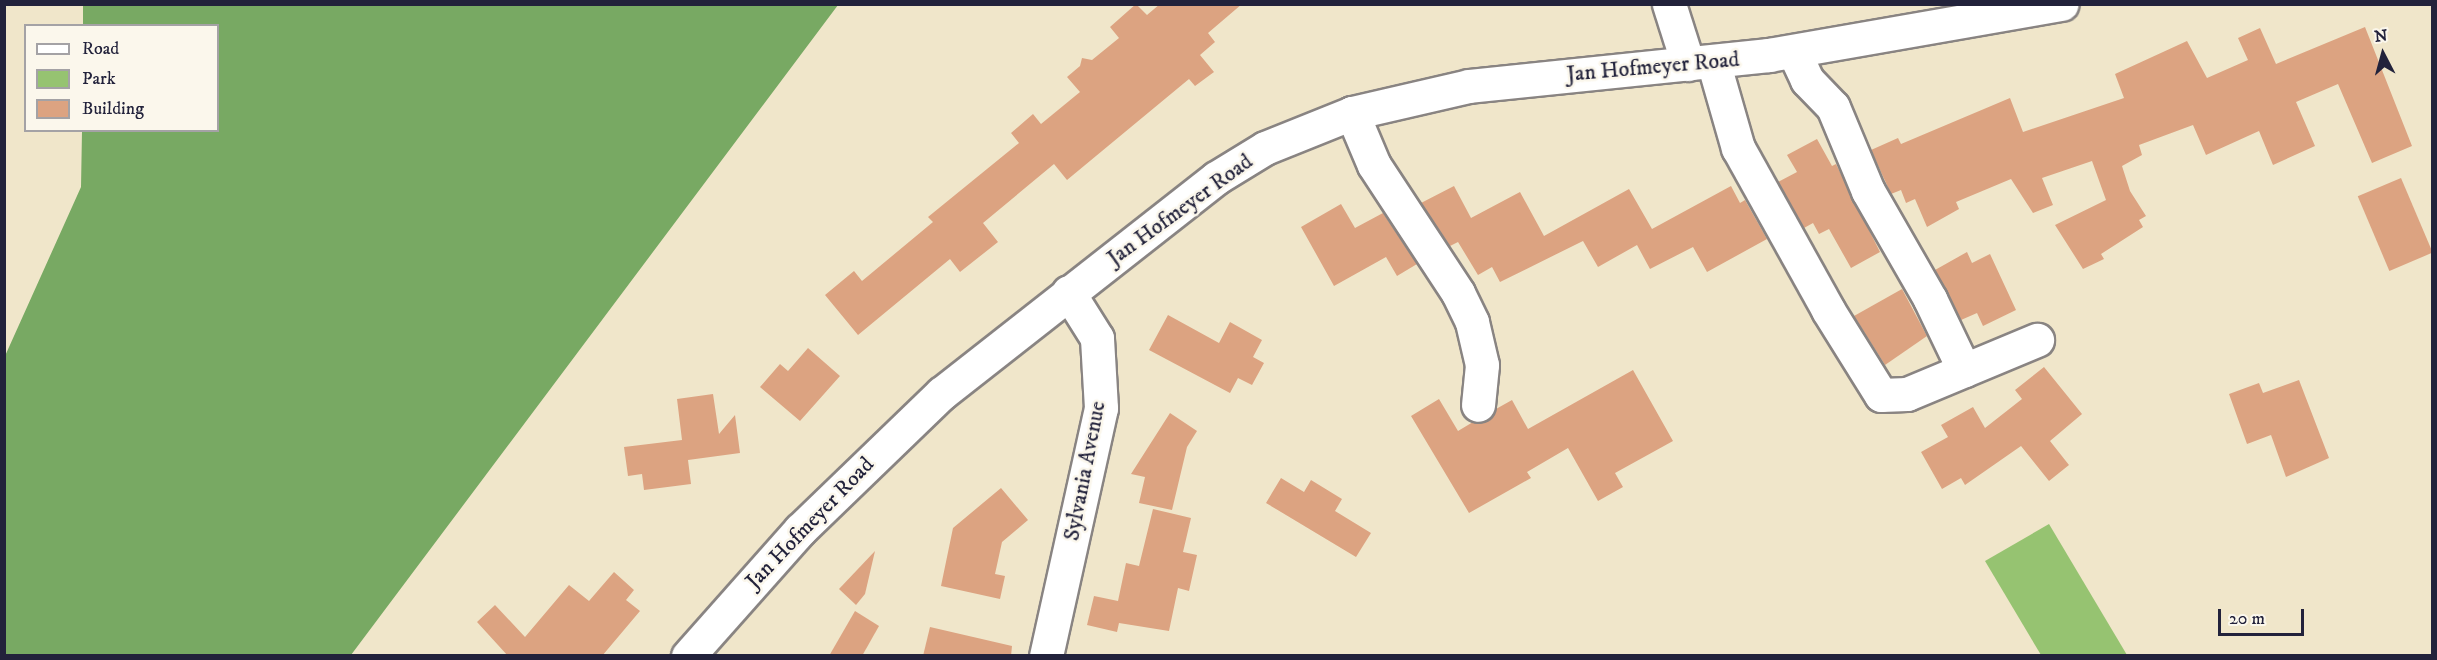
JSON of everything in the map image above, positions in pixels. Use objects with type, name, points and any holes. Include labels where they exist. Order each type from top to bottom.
[{"type":"street","points":[[1669,4],[1701,62],[1738,148],[1874,387],[1881,395],[1896,398],[2037,340]]},
{"type":"street","name":"Jan Hofmeyer Road","points":[[688,656],[800,530],[877,453],[942,393],[1216,178],[1265,148],[1352,113],[1470,86],[1794,52],[1994,11],[2062,4]]},
{"type":"street","points":[[1794,52],[1807,80],[1833,107],[1868,191],[1930,299],[1964,370]]},
{"type":"street","points":[[1352,113],[1374,165],[1458,292],[1472,322],[1482,365],[1478,405]]},
{"type":"street","name":"Sylvania Avenue","points":[[1046,656],[1101,408],[1097,338],[1068,292]]},
{"type":"green space","points":[[83,4],[838,5],[351,655],[5,655],[5,356],[81,187],[82,132],[219,132],[219,24],[83,24]]},
{"type":"green space","points":[[2049,524],[2127,655],[2041,655],[1985,561]]},
{"type":"building","points":[[1136,4],[1147,15],[1160,4],[1242,4],[1208,33],[1215,42],[1200,55],[1214,72],[1195,86],[1189,79],[1067,180],[1054,164],[983,223],[998,242],[960,272],[950,259],[858,335],[825,295],[854,271],[862,281],[933,222],[928,217],[1019,143],[1011,133],[1033,114],[1041,124],[1080,92],[1067,77],[1080,66],[1082,58],[1092,60],[1119,38],[1110,27]]},
{"type":"building","points":[[2365,27],[2412,146],[2372,163],[2338,84],[2296,102],[2315,146],[2273,165],[2259,131],[2206,155],[2193,125],[2139,145],[2142,155],[2122,166],[2130,191],[2146,216],[2139,220],[2143,227],[2101,254],[2104,259],[2083,269],[2055,225],[2106,200],[2092,161],[2042,178],[2053,205],[2033,213],[2011,179],[1956,202],[1959,209],[1927,227],[1915,199],[1906,203],[1901,190],[1891,194],[1871,150],[1898,138],[1901,144],[2010,98],[2023,132],[2124,98],[2115,74],[2187,41],[2207,78],[2248,60],[2238,38],[2260,28],[2276,64]]},
{"type":"building","points":[[1817,139],[1832,166],[1836,164],[1880,252],[1851,268],[1829,229],[1819,234],[1813,223],[1804,228],[1778,182],[1797,172],[1787,155]]},
{"type":"building","points":[[2401,178],[2432,253],[2389,271],[2358,196]]},
{"type":"building","points":[[1454,186],[1471,218],[1520,192],[1544,236],[1629,189],[1652,229],[1731,186],[1740,203],[1745,200],[1767,239],[1707,272],[1693,247],[1650,269],[1637,245],[1598,267],[1583,241],[1500,282],[1492,267],[1478,275],[1458,242],[1450,246],[1421,203]]},
{"type":"building","points":[[1341,204],[1355,228],[1383,213],[1417,264],[1397,276],[1386,257],[1334,286],[1301,227]]},
{"type":"building","points":[[1967,252],[1972,263],[1990,254],[2016,310],[1983,326],[1977,313],[1961,320],[1935,270]]},
{"type":"building","points":[[1902,289],[1927,336],[1885,365],[1854,316]]},
{"type":"building","points":[[1168,315],[1219,343],[1230,322],[1262,340],[1253,357],[1264,363],[1252,385],[1238,378],[1230,393],[1149,350]]},
{"type":"building","points":[[808,348],[840,376],[800,421],[760,387],[780,364],[788,371]]},
{"type":"building","points":[[2044,367],[2082,414],[2050,441],[2069,465],[2049,481],[2021,446],[1965,485],[1961,478],[1942,489],[1921,452],[1948,437],[1941,425],[1973,407],[1985,428],[2022,399],[2015,390]]},
{"type":"building","points":[[1633,370],[1673,441],[1615,473],[1623,487],[1598,501],[1568,448],[1527,472],[1531,478],[1469,513],[1411,416],[1439,399],[1458,431],[1473,422],[1486,422],[1496,409],[1512,400],[1528,429]]},
{"type":"building","points":[[2299,380],[2329,458],[2286,477],[2271,435],[2247,444],[2229,394],[2259,383],[2263,393]]},
{"type":"building","points":[[713,394],[719,434],[735,415],[740,453],[688,460],[691,484],[644,490],[642,474],[628,476],[624,447],[682,440],[677,399]]},
{"type":"building","points":[[1170,413],[1197,431],[1187,447],[1172,510],[1139,503],[1145,477],[1131,474]]},
{"type":"building","points":[[1281,478],[1304,492],[1311,480],[1342,499],[1335,511],[1371,533],[1356,557],[1266,503]]},
{"type":"building","points":[[1001,488],[1028,520],[1002,542],[995,574],[1005,576],[1000,599],[941,586],[953,528]]},
{"type":"building","points":[[1153,509],[1191,518],[1183,552],[1197,555],[1189,591],[1178,588],[1169,631],[1119,623],[1117,632],[1087,625],[1094,596],[1118,601],[1126,563],[1139,566]]},
{"type":"building","points":[[875,551],[865,594],[856,605],[839,589]]},
{"type":"building","points":[[614,572],[634,590],[626,600],[640,611],[602,656],[508,656],[477,622],[495,605],[525,637],[569,585],[589,601]]},
{"type":"building","points":[[855,611],[879,626],[862,656],[829,656]]},
{"type":"building","points":[[930,627],[1012,646],[1011,656],[923,656]]}]
